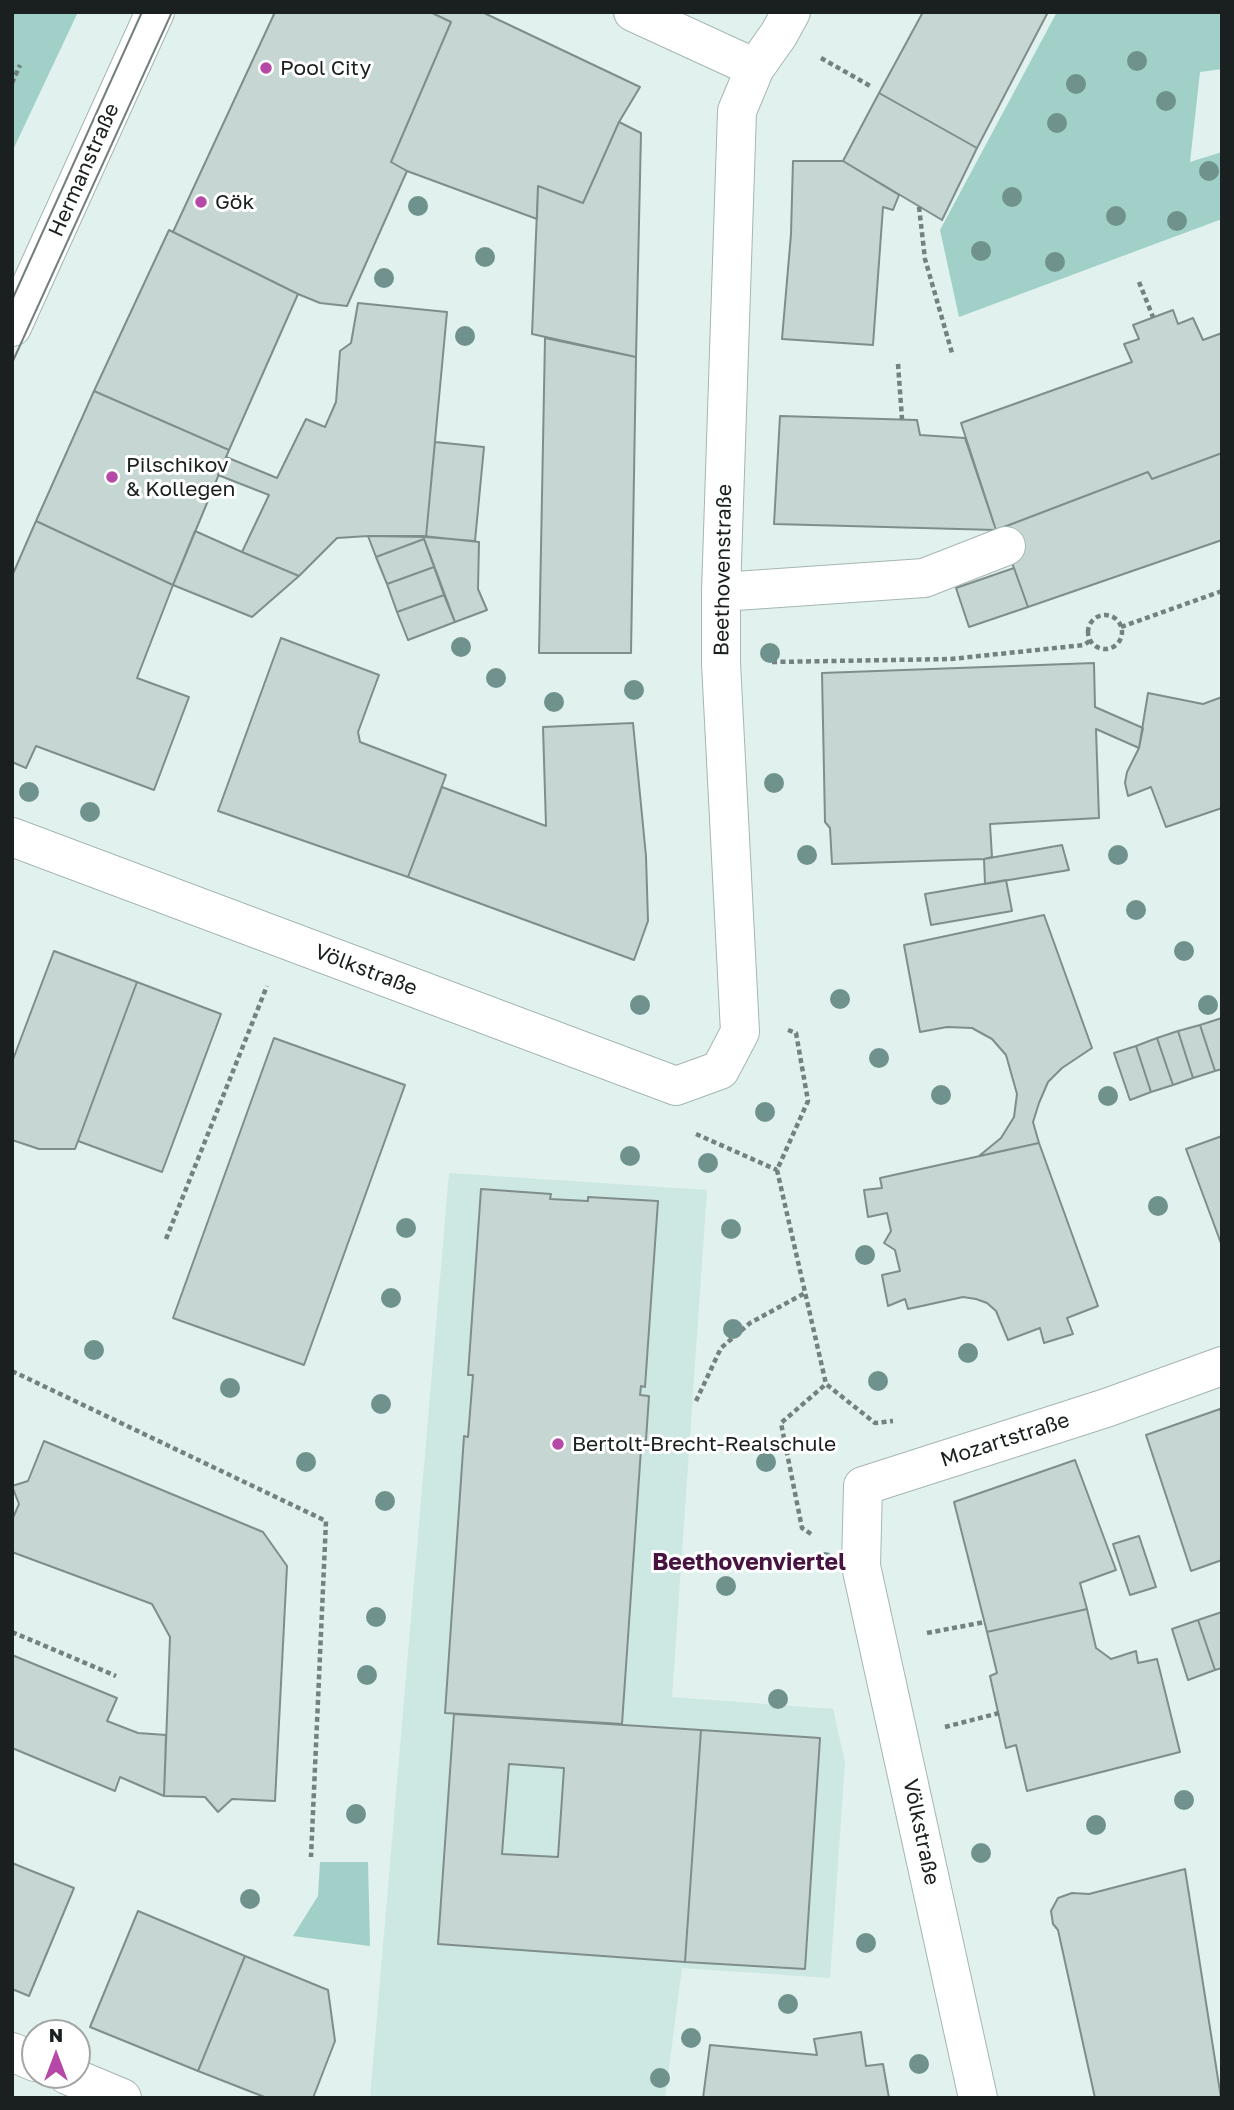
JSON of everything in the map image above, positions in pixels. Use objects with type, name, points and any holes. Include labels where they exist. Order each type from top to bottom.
[{"type":"street","name":"Hermanstraße","points":[[12,327],[155,12]]},
{"type":"street","points":[[633,12],[755,68]]},
{"type":"street","name":"Beethovenstraße","points":[[720,1070],[740,1032],[721,663],[737,111],[755,68],[791,12]]},
{"type":"street","points":[[721,592],[924,578],[1006,545]]},
{"type":"street","name":"Völkstraße","points":[[12,837],[676,1086],[720,1070]]},
{"type":"street","name":"Mozartstraße","points":[[861,1566],[863,1486],[1106,1408],[1222,1366]]},
{"type":"street","name":"Völkstraße","points":[[861,1566],[978,2098]]},
{"type":"street","points":[[91,2085],[122,2098]]},
{"type":"path","points":[[12,83],[20,65]]},
{"type":"path","points":[[919,207],[925,259],[953,353]]},
{"type":"path","points":[[1139,282],[1153,317]]},
{"type":"path","points":[[898,364],[902,419]]},
{"type":"path","points":[[1121,626],[1222,592]]},
{"type":"path","points":[[1109,615],[1121,626],[1121,637],[1114,646],[1098,647],[1091,640],[1090,625],[1098,617],[1109,615]]},
{"type":"path","points":[[721,663],[951,659],[1084,645],[1091,640]]},
{"type":"path","points":[[166,1239],[286,940]]},
{"type":"path","points":[[796,1033],[808,1101],[777,1170],[826,1384],[875,1423],[902,1420]]},
{"type":"path","points":[[688,1130],[777,1170]]},
{"type":"path","points":[[695,1401],[721,1348],[750,1324],[805,1293]]},
{"type":"path","points":[[12,1371],[326,1521],[311,1857]]},
{"type":"path","points":[[802,1528],[781,1423],[826,1384]]},
{"type":"path","points":[[878,1643],[985,1622]]},
{"type":"path","points":[[12,1632],[116,1676]]},
{"type":"shaded area","name":"Bertolt-Brecht-Realschule","points":[[449,1173],[707,1190],[672,1697],[833,1709],[845,1762],[830,1978],[682,1968],[665,2098],[370,2098]]},
{"type":"green space","points":[[12,12],[78,12],[12,152]]},
{"type":"green space","points":[[1057,12],[1222,12],[1222,69],[1200,72],[1190,162],[1222,152],[1222,219],[959,317],[940,230]]},
{"type":"green space","points":[[320,1862],[368,1862],[370,1946],[293,1936],[318,1896]]},
{"type":"building","points":[[275,12],[430,12],[451,22],[391,162],[407,171],[347,306],[320,303],[298,294],[173,232]]},
{"type":"building","points":[[430,12],[482,12],[640,87],[619,122],[583,203],[538,186],[537,219],[407,171],[391,162],[451,22]]},
{"type":"building","points":[[923,12],[1048,12],[977,148],[879,93]]},
{"type":"building","points":[[879,93],[977,148],[942,220],[843,161]]},
{"type":"building","points":[[619,122],[641,133],[636,357],[532,334],[538,186],[583,203]]},
{"type":"building","points":[[793,161],[843,161],[899,195],[893,210],[883,207],[873,345],[782,339],[791,234]]},
{"type":"building","points":[[169,230],[298,294],[229,450],[94,391]]},
{"type":"building","points":[[358,303],[447,312],[426,537],[337,538],[299,576],[242,552],[269,495],[218,475],[226,457],[277,478],[306,419],[325,427],[336,402],[340,351],[351,343]]},
{"type":"building","points":[[1173,310],[1178,324],[1193,318],[1203,340],[1222,333],[1222,453],[1152,479],[1148,472],[996,530],[961,423],[1132,362],[1124,344],[1139,339],[1133,325]]},
{"type":"building","points":[[545,338],[636,357],[631,653],[539,653]]},
{"type":"building","points":[[94,391],[229,450],[173,585],[36,521]]},
{"type":"building","points":[[780,416],[917,420],[920,435],[965,438],[996,530],[774,524]]},
{"type":"building","points":[[435,442],[484,447],[475,541],[426,537]]},
{"type":"building","points":[[1222,453],[1222,540],[1028,607],[1006,546],[996,530],[1148,472],[1152,479]]},
{"type":"building","points":[[36,521],[173,585],[137,678],[189,697],[154,790],[36,746],[26,768],[12,762],[12,576]]},
{"type":"building","points":[[195,531],[299,576],[252,617],[173,585]]},
{"type":"building","points":[[368,536],[423,536],[424,539],[376,557]]},
{"type":"building","points":[[423,536],[479,542],[478,589],[487,610],[455,622]]},
{"type":"building","points":[[424,539],[434,567],[387,584],[376,557]]},
{"type":"building","points":[[434,567],[444,595],[397,612],[387,584]]},
{"type":"building","points":[[1014,568],[1028,607],[969,627],[956,588]]},
{"type":"building","points":[[444,595],[455,622],[408,640],[397,612]]},
{"type":"building","points":[[281,638],[379,675],[358,732],[360,742],[446,775],[408,877],[218,811]]},
{"type":"building","points":[[1094,663],[1095,707],[1143,728],[1139,748],[1096,729],[1099,818],[990,824],[992,857],[984,859],[832,864],[830,828],[825,822],[822,673]]},
{"type":"building","points":[[1148,693],[1203,704],[1222,697],[1222,808],[1166,827],[1151,787],[1128,796],[1125,783],[1127,772],[1139,748]]},
{"type":"building","points":[[633,723],[646,856],[648,921],[634,960],[408,877],[442,787],[546,826],[543,727]]},
{"type":"building","points":[[1062,845],[1069,870],[985,884],[984,859]]},
{"type":"building","points":[[1006,880],[1012,911],[931,925],[925,894]]},
{"type":"building","points":[[1044,915],[1092,1048],[1062,1068],[1048,1082],[1033,1122],[1039,1143],[979,1156],[1001,1138],[1014,1117],[1017,1094],[1006,1055],[992,1039],[972,1028],[947,1027],[920,1032],[904,945]]},
{"type":"building","points":[[54,951],[137,982],[75,1149],[39,1149],[12,1140],[12,1062]]},
{"type":"building","points":[[137,982],[221,1014],[162,1172],[78,1141]]},
{"type":"building","points":[[1222,1018],[1222,1069],[1215,1071],[1200,1025]]},
{"type":"building","points":[[1200,1025],[1215,1071],[1193,1078],[1178,1031]]},
{"type":"building","points":[[1178,1031],[1193,1078],[1173,1085],[1157,1038]]},
{"type":"building","points":[[274,1038],[405,1085],[304,1365],[173,1318]]},
{"type":"building","points":[[1157,1038],[1173,1085],[1151,1092],[1136,1046]]},
{"type":"building","points":[[1136,1046],[1151,1092],[1130,1100],[1114,1053]]},
{"type":"building","points":[[1222,1136],[1222,1246],[1186,1149]]},
{"type":"building","points":[[1039,1143],[1098,1306],[1067,1318],[1073,1334],[1044,1343],[1040,1328],[1008,1340],[996,1311],[987,1303],[963,1297],[908,1309],[905,1299],[888,1306],[882,1275],[900,1271],[895,1250],[884,1243],[891,1231],[887,1213],[868,1217],[864,1190],[882,1188],[880,1178]]},
{"type":"building","points":[[481,1189],[551,1194],[550,1199],[588,1201],[588,1197],[658,1201],[645,1387],[641,1386],[640,1395],[649,1396],[646,1440],[637,1440],[636,1449],[641,1449],[622,1724],[445,1713],[464,1436],[468,1437],[473,1375],[468,1375]]},
{"type":"building","points":[[1220,1409],[1222,1560],[1191,1571],[1146,1435]]},
{"type":"building","points":[[44,1441],[263,1532],[287,1566],[275,1801],[232,1799],[218,1812],[205,1797],[164,1796],[170,1637],[152,1604],[12,1552],[12,1520],[19,1504],[12,1486],[28,1481]]},
{"type":"building","points":[[1075,1460],[1116,1570],[1080,1583],[1087,1609],[987,1632],[954,1502]]},
{"type":"building","points":[[1139,1536],[1156,1587],[1130,1595],[1113,1544]]},
{"type":"building","points":[[1087,1609],[1096,1648],[1111,1659],[1136,1651],[1138,1663],[1157,1659],[1180,1752],[1027,1791],[1016,1745],[1006,1748],[990,1676],[997,1673],[987,1632]]},
{"type":"building","points":[[1222,1612],[1222,1668],[1215,1670],[1198,1620]]},
{"type":"building","points":[[1198,1620],[1215,1670],[1188,1680],[1172,1629]]},
{"type":"building","points":[[12,1655],[117,1698],[107,1721],[138,1733],[166,1735],[164,1796],[120,1777],[115,1791],[12,1748]]},
{"type":"building","points":[[454,1714],[701,1730],[685,1962],[438,1944]],"holes":[[[509,1764],[564,1768],[558,1857],[502,1854]]]},
{"type":"building","points":[[701,1730],[820,1738],[805,1969],[685,1962]]},
{"type":"building","points":[[12,1863],[74,1888],[29,1996],[12,1989]]},
{"type":"building","points":[[1185,1869],[1221,2098],[1095,2098],[1058,1930],[1053,1924],[1051,1911],[1058,1898],[1072,1893],[1089,1894]]},
{"type":"building","points":[[138,1911],[245,1956],[198,2071],[91,2027]]},
{"type":"building","points":[[245,1956],[328,1990],[335,2041],[313,2098],[267,2098],[198,2071]]},
{"type":"building","points":[[861,2032],[866,2066],[883,2064],[889,2098],[703,2098],[710,2045],[817,2055],[814,2039]]},
{"type":"tram line","points":[[12,300],[142,12]]},
{"type":"tram line","points":[[12,363],[172,12]]},
{"type":"place","name":"Pool City","points":[[266,68]]},
{"type":"place","name":"Gök","points":[[201,202]]},
{"type":"place","name":"Pilschikov & Kollegen","points":[[112,477]]},
{"type":"place","name":"Bertolt-Brecht-Realschule","points":[[558,1444]]},
{"type":"district","name":"Beethovenviertel","points":[[749,1563]]}]
